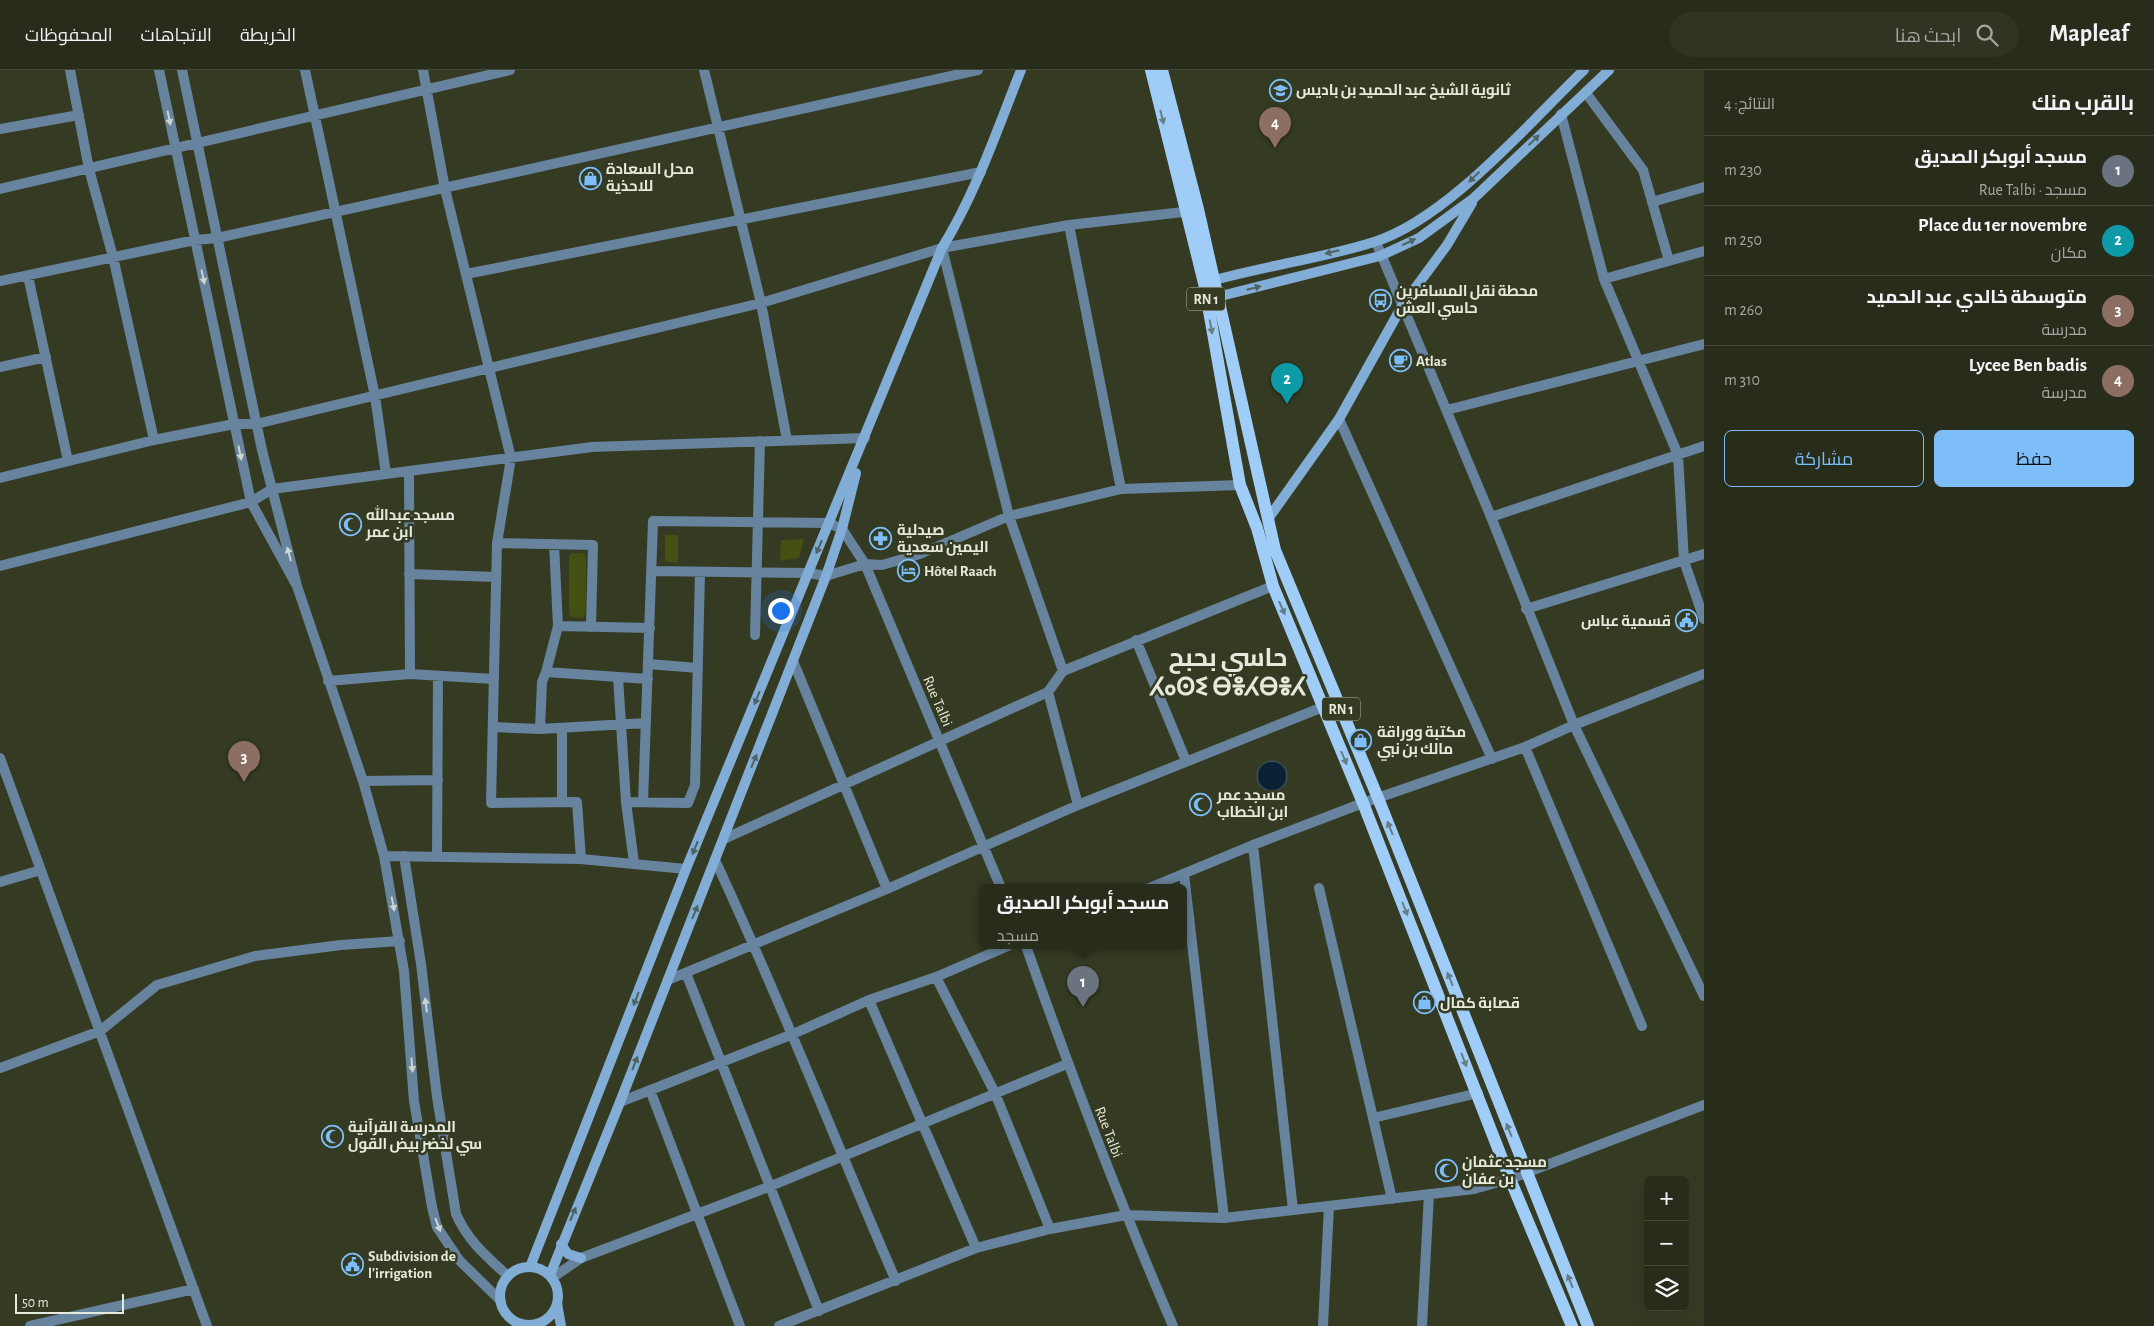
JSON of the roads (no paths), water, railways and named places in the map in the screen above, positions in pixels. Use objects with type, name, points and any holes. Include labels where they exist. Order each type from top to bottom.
[{"type":"main road","name":"RN 1","points":[[1150,70],[1192,211]]},
{"type":"main road","name":"RN 1","points":[[1162,70],[1212,299],[1275,550],[1378,798],[1588,1326]]},
{"type":"main road","name":"RN 1","points":[[1212,299],[1240,485],[1257,528],[1272,586],[1363,803],[1510,1178],[1572,1326]]},
{"type":"street","points":[[70,70],[89,169],[113,258],[154,440]]},
{"type":"street","points":[[159,70],[251,502],[297,586]]},
{"type":"street","points":[[182,70],[256,424],[272,489],[297,586],[363,781],[384,856],[400,941],[414,1101],[437,1227],[447,1245],[459,1260],[501,1301]]},
{"type":"street","points":[[305,70],[375,396],[386,474]]},
{"type":"street","points":[[423,70],[445,189],[511,458],[497,543],[491,803],[577,802],[581,859]]},
{"type":"street","points":[[0,189],[510,70]]},
{"type":"street","points":[[704,70],[761,304],[787,440]]},
{"type":"street","points":[[0,281],[195,240],[217,238],[445,189],[978,70]]},
{"type":"street","points":[[530,1267],[686,869],[942,248],[959,220],[981,172],[1021,70]]},
{"type":"street","points":[[1208,282],[1376,242],[1410,225],[1460,191],[1584,70]]},
{"type":"street","points":[[1212,299],[1380,256],[1419,238],[1474,198],[1561,114],[1586,94],[1609,70]]},
{"type":"street","points":[[1586,94],[1643,170],[1669,261]]},
{"type":"street","points":[[1561,114],[1604,279],[1678,455],[1684,562],[1704,619]]},
{"type":"street","points":[[0,129],[79,116]]},
{"type":"street","points":[[466,274],[981,172]]},
{"type":"street","points":[[1652,202],[1704,186]]},
{"type":"street","points":[[1268,518],[1339,419],[1402,306],[1447,245],[1474,198]]},
{"type":"street","points":[[0,478],[154,440],[234,424],[256,424],[761,304],[942,248],[1069,225],[1192,211]]},
{"type":"street","points":[[1069,225],[1122,489]]},
{"type":"street","points":[[1376,242],[1380,256],[1491,517],[1526,609],[1574,725],[1704,996]]},
{"type":"street","points":[[942,248],[1009,516],[1063,670]]},
{"type":"street","points":[[1604,279],[1704,251]]},
{"type":"street","points":[[28,276],[68,461]]},
{"type":"street","points":[[1447,410],[1638,363],[1704,344]]},
{"type":"street","points":[[0,367],[46,357]]},
{"type":"street","points":[[1339,419],[1492,759]]},
{"type":"street","points":[[0,566],[251,502],[272,489],[592,448],[865,438]]},
{"type":"street","points":[[551,1277],[561,1244],[620,1102],[826,576],[842,529],[865,438]]},
{"type":"street","points":[[755,635],[760,441]]},
{"type":"street","points":[[1491,517],[1704,446]]},
{"type":"street","points":[[409,471],[410,674]]},
{"type":"street","points":[[652,571],[808,573],[826,576],[865,564],[882,565],[920,554],[1009,516],[1122,489],[1240,485]]},
{"type":"street","points":[[643,802],[653,521],[829,523],[842,529]]},
{"type":"street","name":"Rue Talbi","points":[[842,529],[865,564],[999,884]]},
{"type":"street","points":[[497,543],[593,545],[591,627]]},
{"type":"street","points":[[540,729],[542,682],[558,626],[554,544]]},
{"type":"street","points":[[1526,609],[1684,562],[1704,554]]},
{"type":"street","points":[[626,802],[688,803],[695,786],[700,572]]},
{"type":"street","points":[[410,574],[496,577]]},
{"type":"street","points":[[724,839],[938,740],[1002,714],[1048,692],[1063,670],[1272,586]]},
{"type":"street","points":[[558,626],[650,628]]},
{"type":"street","points":[[1136,640],[1186,761]]},
{"type":"street","points":[[793,661],[887,889]]},
{"type":"street","points":[[648,664],[698,668]]},
{"type":"street","points":[[546,672],[648,679]]},
{"type":"street","points":[[328,681],[410,674],[494,679]]},
{"type":"street","points":[[1159,884],[1253,844],[1363,803],[1525,747],[1574,725],[1704,674]]},
{"type":"street","points":[[437,855],[438,676]]},
{"type":"street","points":[[618,677],[626,802],[634,863]]},
{"type":"street","points":[[1048,692],[1078,805]]},
{"type":"street","points":[[668,980],[887,889],[1078,805],[1323,707]]},
{"type":"street","points":[[493,726],[540,729],[621,726],[646,723]]},
{"type":"street","points":[[562,728],[562,802]]},
{"type":"street","points":[[1525,747],[1642,1026]]},
{"type":"street","points":[[0,758],[207,1326]]},
{"type":"street","points":[[363,781],[438,780]]},
{"type":"street","points":[[1253,844],[1293,1210]]},
{"type":"street","points":[[384,856],[437,855],[581,859],[686,869]]},
{"type":"street","points":[[404,856],[421,964],[437,1096],[456,1214],[463,1230],[475,1246],[508,1276]]},
{"type":"street","points":[[715,860],[793,1034],[842,1157],[896,1282]]},
{"type":"street","points":[[0,882],[41,870]]},
{"type":"street","points":[[1184,874],[1185,884]]},
{"type":"street","points":[[1319,888],[1392,1198]]},
{"type":"street","points":[[1187,900],[1224,1218]]},
{"type":"street","points":[[0,1068],[100,1031],[158,984],[255,956],[400,941]]},
{"type":"street","points":[[620,1102],[793,1034],[869,1000],[936,977],[1001,949]]},
{"type":"street","name":"Rue Talbi","points":[[1027,949],[1067,1064],[1126,1215],[1173,1326]]},
{"type":"street","points":[[686,973],[819,1311]]},
{"type":"street","points":[[936,977],[994,1093],[1050,1229]]},
{"type":"street","points":[[869,1000],[976,1248]]},
{"type":"street","points":[[551,1277],[581,1258],[771,1186],[1067,1064]]},
{"type":"street","points":[[650,1090],[696,1215],[740,1326]]},
{"type":"street","points":[[1373,1118],[1478,1093]]},
{"type":"street","points":[[780,1326],[896,1282],[976,1248],[1050,1229],[1126,1215],[1224,1218],[1474,1189],[1526,1173],[1704,1105]]},
{"type":"street","points":[[1422,1326],[1429,1194]]},
{"type":"street","points":[[1323,1326],[1329,1206]]},
{"type":"street","points":[[561,1244],[568,1254],[581,1258]]},
{"type":"street","points":[[557,1303],[550,1316],[536,1324],[516,1323],[505,1312],[501,1301],[502,1287],[508,1276],[518,1269],[537,1268],[551,1277],[557,1290],[561,1326]]},
{"type":"street","points":[[30,1326],[194,1289]]},
{"type":"water","points":[[1272,761],[1282,766],[1287,776],[1282,786],[1272,791],[1262,786],[1257,776],[1262,766]]},
{"type":"place","name":"ثانوية الشيخ عبد الحميد بن باديس","points":[[1280,90]]},
{"type":"place","name":"Lycee Ben badis","points":[[1275,148]]},
{"type":"place","name":"محل السعادة للاحذية","points":[[590,178]]},
{"type":"place","name":"محطة نقل المسافرين حاسي العش","points":[[1380,300]]},
{"type":"place","name":"Atlas","points":[[1400,361]]},
{"type":"place","name":"Place du 1er novembre","points":[[1287,404]]},
{"type":"place","name":"مسجد عبدالله ابن عمر","points":[[350,524]]},
{"type":"place","name":"صيدلية اليمين سعدية","points":[[881,539]]},
{"type":"place","name":"Hôtel Raach","points":[[908,571]]},
{"type":"place","name":"قسمية عباس","points":[[1687,621]]},
{"type":"place","name":"مكتبة ووراقة مالك بن نبي","points":[[1361,741]]},
{"type":"place","name":"متوسطة خالدي عبد الحميد","points":[[244,782]]},
{"type":"place","name":"مسجد عمر ابن الخطاب","points":[[1201,804]]},
{"type":"place","name":"قصابة كمال","points":[[1424,1003]]},
{"type":"place","name":"مسجد أبوبكر الصديق","points":[[1083,1007]]},
{"type":"place","name":"المدرسة القرآنية سي لخضر بيض القول","points":[[332,1136]]},
{"type":"place","name":"مسجد عثمان بن عفان","points":[[1446,1171]]},
{"type":"place","name":"Subdivision de l'irrigation","points":[[352,1265]]},
{"type":"district","name":"حاسي بحبح ⵃⴰⵙⵉ ⴱⴻⵃⴱⴻⵃ","points":[[1228,672]]}]
